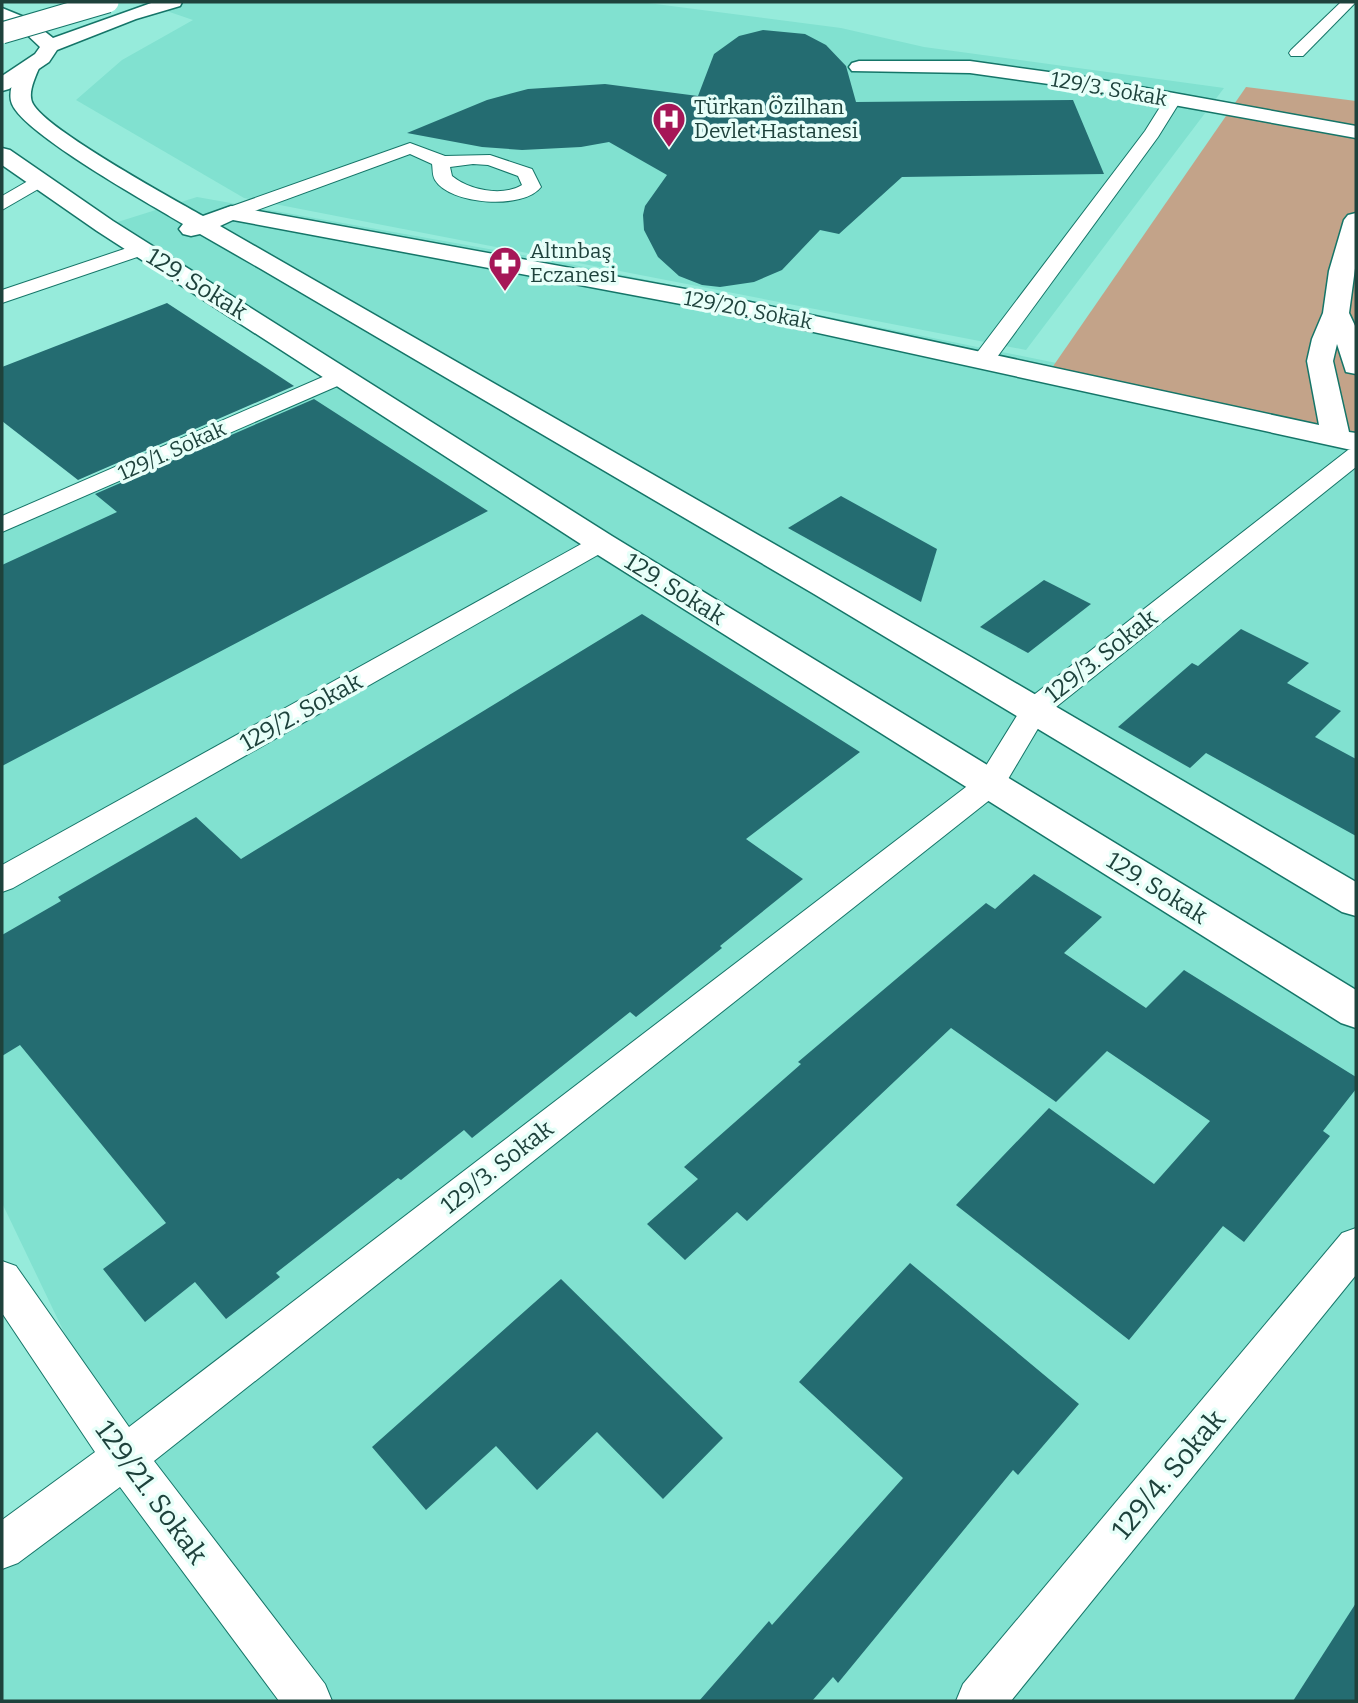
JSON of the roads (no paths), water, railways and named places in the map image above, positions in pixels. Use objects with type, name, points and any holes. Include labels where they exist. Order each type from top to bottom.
[{"type":"main road","points":[[2,15],[57,2]]},
{"type":"main road","points":[[2,33],[108,2]]},
{"type":"main road","points":[[2,85],[29,68],[50,46],[129,15],[173,2]]},
{"type":"main road","points":[[2,15],[18,19],[34,28],[50,46]]},
{"type":"main road","name":"129/3. Sokak","points":[[859,67],[961,66],[1070,81],[1356,132]]},
{"type":"main road","points":[[29,68],[20,97],[23,109],[38,124],[201,224],[1036,708],[1356,901]]},
{"type":"main road","name":"129. Sokak","points":[[2,155],[142,249],[601,542],[1356,1011]]},
{"type":"main road","name":"129/20. Sokak","points":[[142,249],[231,214],[718,303],[1346,440]]},
{"type":"main road","points":[[1346,440],[1320,361],[1325,339],[1336,313],[1341,271],[1356,220]]},
{"type":"main road","points":[[1336,313],[1356,366]]},
{"type":"lane","points":[[1297,53],[1349,2]]},
{"type":"lane","points":[[984,359],[1152,133],[1173,100]]},
{"type":"lane","points":[[231,214],[410,148],[443,162]]},
{"type":"lane","points":[[2,204],[40,180]]},
{"type":"lane","points":[[2,297],[142,249]]},
{"type":"lane","name":"129/1. Sokak","points":[[2,525],[341,376]]},
{"type":"lane","points":[[1332,475],[1346,440]]},
{"type":"lane","name":"129/3. Sokak","points":[[1036,708],[1356,455]]},
{"type":"lane","name":"129/2. Sokak","points":[[2,880],[601,542]]},
{"type":"lane","points":[[990,784],[1036,708]]},
{"type":"lane","name":"129/3. Sokak","points":[[2,1547],[124,1457],[990,784]]},
{"type":"lane","name":"129/4. Sokak","points":[[980,1701],[1356,1246]]},
{"type":"lane","name":"129/21. Sokak","points":[[2,1279],[124,1457],[308,1701]]},
{"type":"place","name":"Türkan Özilhan Devlet Hastanesi","points":[[669,149]]},
{"type":"place","name":"Altınbaş Eczanesi","points":[[505,293]]}]
